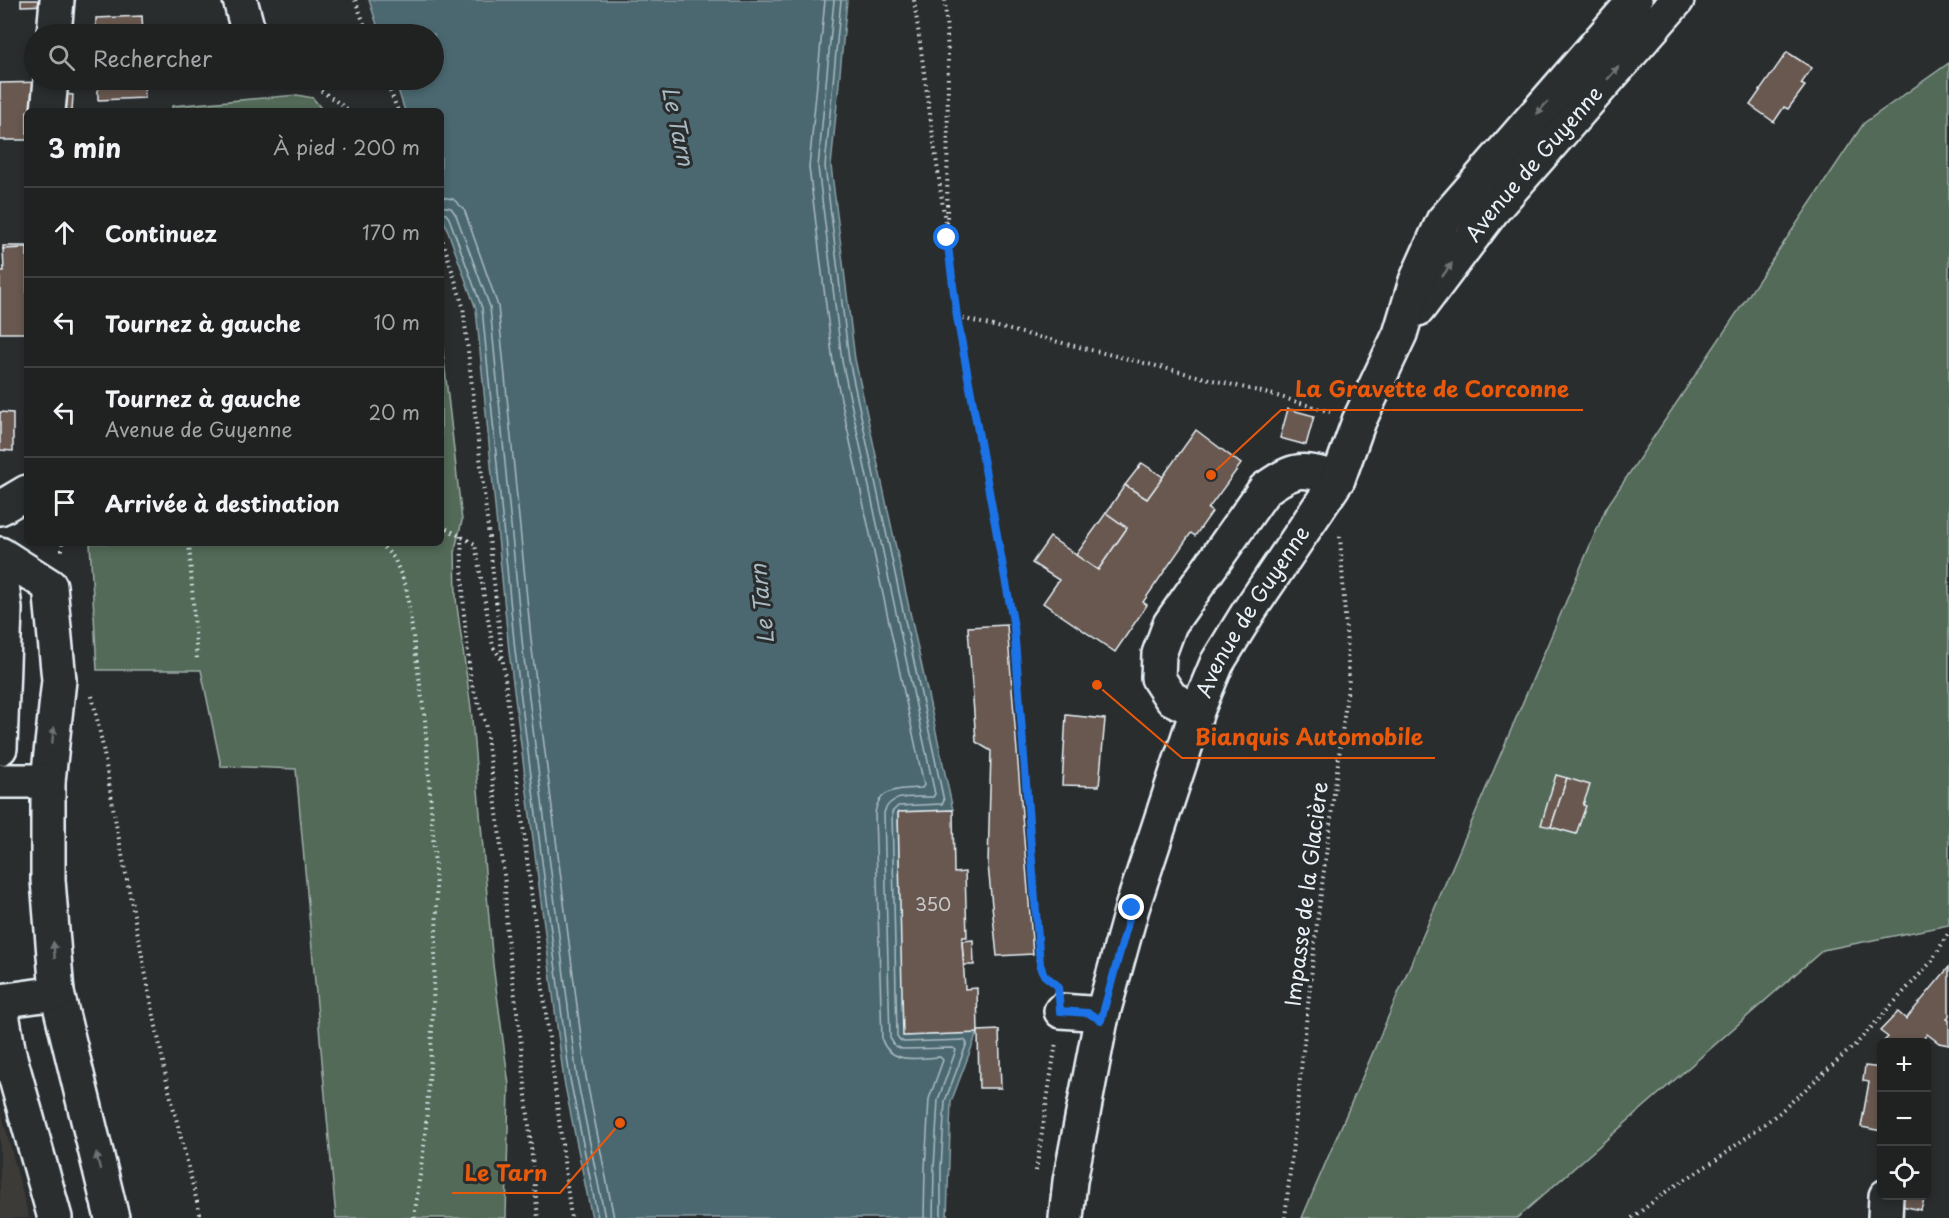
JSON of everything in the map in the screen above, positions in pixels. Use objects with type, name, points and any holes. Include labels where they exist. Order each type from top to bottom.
[{"type":"main road","points":[[55,24],[57,0]]},
{"type":"main road","points":[[240,0],[246,24]]},
{"type":"main road","name":"Avenue de Guyenne","points":[[1066,1218],[1070,1181],[1101,1020],[1132,908],[1197,711],[1217,663],[1249,611],[1338,479],[1359,421],[1400,334],[1416,280],[1443,221],[1635,0]]},
{"type":"main road","name":"Avenue de Guyenne","points":[[1400,334],[1492,211],[1677,0]]},
{"type":"main road","points":[[48,108],[50,90]]},
{"type":"main road","points":[[1197,711],[1171,699],[1158,678],[1159,654],[1170,624],[1265,489],[1287,473],[1309,470],[1338,479]]},
{"type":"main road","points":[[0,508],[24,494]]},
{"type":"main road","points":[[0,554],[50,586],[59,680],[48,781],[48,880],[57,993],[112,1218]]},
{"type":"main road","points":[[0,568],[5,609],[0,748]]},
{"type":"main road","points":[[0,781],[48,781]]},
{"type":"main road","points":[[55,1218],[9,1054],[0,1002],[57,993]]},
{"type":"main road","points":[[1060,1011],[1088,1013],[1101,1020]]},
{"type":"main road","points":[[1885,1218],[1886,1200]]},
{"type":"path","points":[[355,0],[364,24]]},
{"type":"path","points":[[914,0],[957,317],[1014,627],[1040,964],[1044,975],[1058,986],[1060,1011],[1035,1182]]},
{"type":"path","points":[[945,0],[948,53],[947,238]]},
{"type":"path","points":[[320,90],[346,108]]},
{"type":"path","points":[[390,90],[397,108]]},
{"type":"path","points":[[444,245],[463,306],[503,662],[571,1218]]},
{"type":"path","points":[[957,317],[1274,395],[1359,421]]},
{"type":"path","name":"Impasse de la Glacière","points":[[1285,1218],[1316,931],[1349,679],[1341,536],[1319,510]]},
{"type":"path","points":[[444,528],[475,544],[493,646],[503,662]]},
{"type":"path","points":[[461,536],[464,614],[471,682],[485,722],[498,820],[505,884],[507,936],[520,1034],[538,1218]]},
{"type":"path","points":[[189,546],[197,660]]},
{"type":"path","points":[[383,546],[394,558],[406,586],[425,720],[437,908],[425,1138],[414,1218]]},
{"type":"path","points":[[90,689],[167,1082],[201,1218]]},
{"type":"path","points":[[1632,1218],[1779,1113],[1855,1045],[1932,961],[1949,932]]},
{"type":"shaded area","points":[[0,1107],[29,1218],[0,1218]]},
{"type":"green space","points":[[1949,63],[1949,925],[1823,950],[1517,1218],[1302,1218],[1606,508],[1864,123]]},
{"type":"green space","points":[[297,95],[313,98],[321,108],[172,108],[172,106]]},
{"type":"green space","points":[[444,361],[462,521],[455,549],[456,599],[471,708],[493,965],[509,1085],[506,1218],[336,1218],[296,769],[221,766],[201,670],[97,670],[90,546],[444,546]]},
{"type":"water","points":[[369,0],[847,0],[831,166],[855,359],[953,810],[898,812],[904,1036],[977,1033],[951,1102],[947,1218],[592,1218],[564,1081],[509,651],[476,309],[444,220],[444,108],[404,108],[398,90],[444,90],[444,24],[377,24]]},
{"type":"building","points":[[21,0],[51,0],[50,5],[21,6]]},
{"type":"building","points":[[142,16],[142,24],[96,24],[96,18]]},
{"type":"building","points":[[1787,52],[1812,68],[1801,84],[1805,86],[1788,109],[1784,107],[1774,122],[1750,105]]},
{"type":"building","points":[[24,82],[24,90],[45,90],[44,108],[24,108],[24,140],[0,140],[0,83]]},
{"type":"building","points":[[98,90],[145,90],[145,98],[98,100]]},
{"type":"building","points":[[55,93],[73,95],[72,108],[54,108]]},
{"type":"building","points":[[3,246],[24,246],[24,248],[3,249]]},
{"type":"building","points":[[24,248],[24,333],[0,333],[0,271],[4,271],[3,249]]},
{"type":"building","points":[[1288,409],[1314,416],[1306,445],[1280,438]]},
{"type":"building","points":[[0,412],[13,413],[13,451],[0,450]]},
{"type":"building","points":[[1196,430],[1241,464],[1208,509],[1212,512],[1195,536],[1191,533],[1143,602],[1147,605],[1115,652],[1043,603],[1059,580],[1032,563],[1050,537],[1098,570],[1127,528],[1106,513],[1125,485],[1147,499]]},
{"type":"building","points":[[1142,463],[1163,477],[1147,499],[1125,485]]},
{"type":"building","points":[[1106,513],[1127,528],[1098,570],[1076,555]]},
{"type":"building","points":[[1007,625],[1033,954],[997,956],[988,865],[991,751],[976,742],[968,627]]},
{"type":"building","points":[[1066,715],[1105,719],[1099,786],[1062,785]]},
{"type":"building","points":[[1556,775],[1567,778],[1551,827],[1541,825]]},
{"type":"building","points":[[1567,778],[1590,785],[1583,805],[1586,806],[1576,834],[1551,827]]},
{"type":"building","points":[[953,810],[954,873],[965,872],[967,937],[963,937],[962,941],[965,989],[977,988],[978,1033],[903,1036],[898,812]]},
{"type":"building","points":[[973,940],[974,965],[964,965],[962,941]]},
{"type":"building","points":[[1949,967],[1949,1017],[1947,1019],[1949,1020],[1949,1045],[1939,1043],[1927,1034],[1924,1038],[1887,1038],[1880,1031],[1898,1012],[1906,1019]]},
{"type":"building","points":[[999,1030],[1001,1088],[979,1088],[978,1031]]},
{"type":"building","points":[[1865,1066],[1877,1067],[1877,1130],[1861,1127],[1869,1082],[1863,1081]]},
{"type":"building","points":[[1898,1200],[1924,1200],[1921,1210],[1897,1205]]},
{"type":"place","name":"La Gravette de Corconne","points":[[1211,475]]},
{"type":"place","name":"Bianquis Automobile","points":[[1097,685]]},
{"type":"place","name":"Le Tarn","points":[[620,1123]]},
{"type":"route","points":[[947,238],[957,317],[1014,627],[1040,964],[1044,975],[1058,986],[1060,1011],[1088,1013],[1101,1020],[1132,908]]}]
